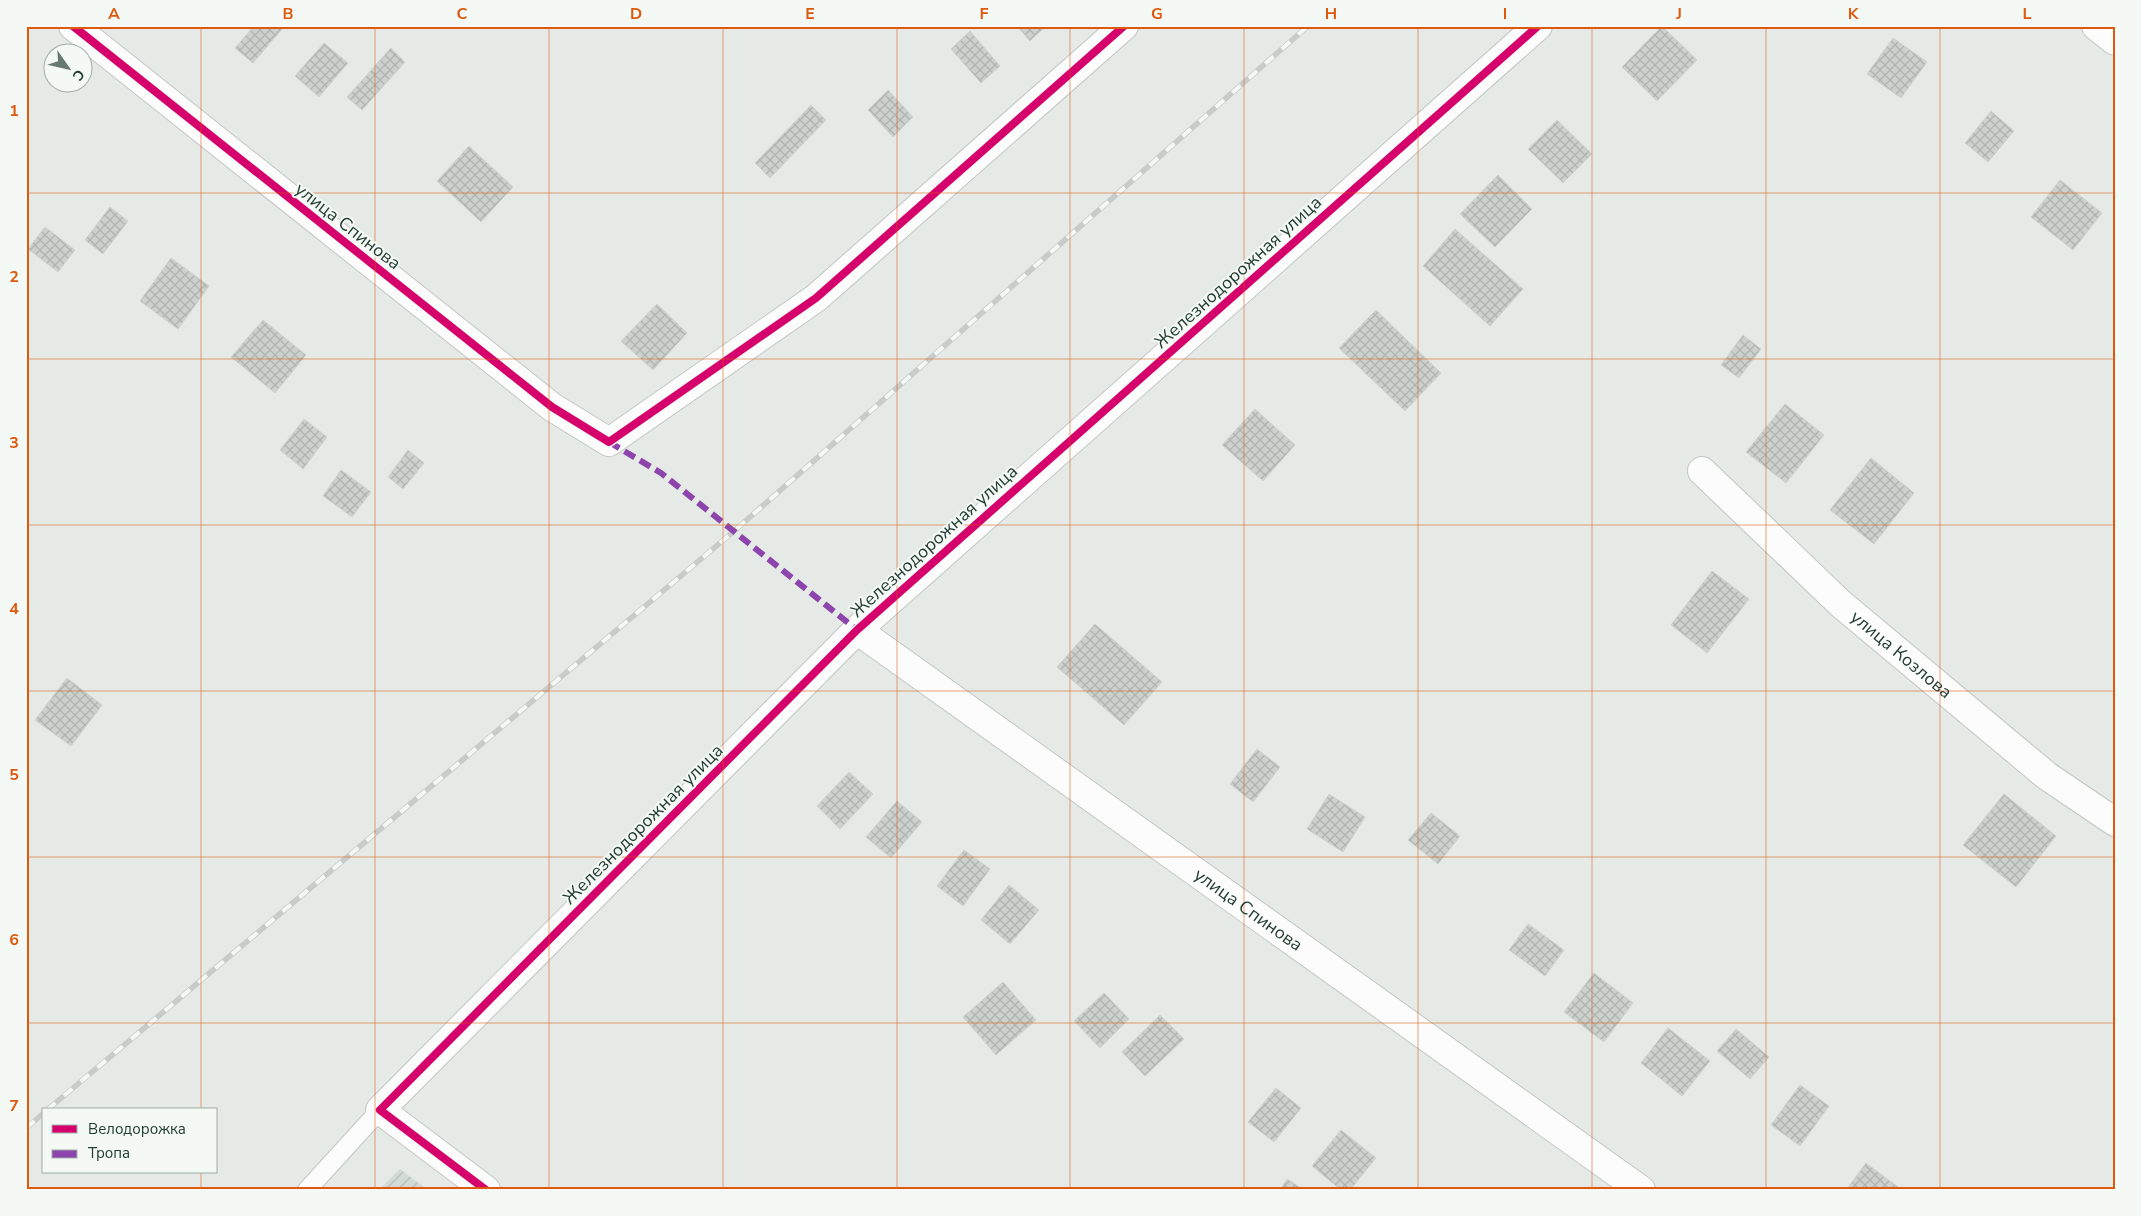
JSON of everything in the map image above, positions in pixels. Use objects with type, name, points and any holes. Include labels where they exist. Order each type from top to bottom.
[{"type":"street","name":"улица Спинова","points":[[73,26],[552,407],[610,442],[816,298],[1124,26]]},
{"type":"street","name":"Железнодорожная улица","points":[[380,1110],[857,630],[1538,26]]},
{"type":"street","points":[[2096,26],[2115,41]]},
{"type":"street","name":"улица Козлова","points":[[1702,471],[1841,604],[2047,776],[2115,822]]},
{"type":"street","name":"улица Спинова","points":[[857,630],[1641,1190]]},
{"type":"street","points":[[380,1110],[486,1190]]},
{"type":"lane","points":[[307,1190],[380,1110]]},
{"type":"shaded area","points":[[400,1169],[428,1190],[379,1190]]},
{"type":"building","points":[[254,26],[281,26],[283,28],[253,63],[235,48]]},
{"type":"building","points":[[1017,26],[1046,26],[1030,41]]},
{"type":"building","points":[[1662,26],[1697,60],[1657,101],[1622,67]]},
{"type":"building","points":[[970,31],[1000,66],[981,83],[951,49]]},
{"type":"building","points":[[1893,38],[1927,62],[1901,98],[1867,74]]},
{"type":"building","points":[[324,43],[348,63],[319,97],[295,76]]},
{"type":"building","points":[[391,48],[405,62],[362,110],[347,97]]},
{"type":"building","points":[[888,90],[913,117],[893,137],[868,110]]},
{"type":"building","points":[[811,105],[826,120],[770,178],[755,163]]},
{"type":"building","points":[[1991,111],[2014,131],[1988,162],[1965,143]]},
{"type":"building","points":[[1557,120],[1592,154],[1563,183],[1528,149]]},
{"type":"building","points":[[469,146],[513,187],[481,222],[437,181]]},
{"type":"building","points":[[1498,175],[1532,209],[1495,247],[1460,214]]},
{"type":"building","points":[[2060,180],[2102,213],[2073,250],[2031,217]]},
{"type":"building","points":[[110,207],[128,221],[103,254],[85,240]]},
{"type":"building","points":[[45,227],[75,250],[58,272],[28,249]]},
{"type":"building","points":[[1455,229],[1523,289],[1490,326],[1423,266]]},
{"type":"building","points":[[171,258],[209,286],[178,329],[140,301]]},
{"type":"building","points":[[657,304],[687,333],[653,370],[621,341]]},
{"type":"building","points":[[1376,310],[1441,373],[1405,411],[1339,348]]},
{"type":"building","points":[[263,320],[306,355],[275,393],[231,357]]},
{"type":"building","points":[[1743,335],[1761,349],[1739,378],[1721,365]]},
{"type":"building","points":[[1785,404],[1824,435],[1786,483],[1746,452]]},
{"type":"building","points":[[1255,409],[1295,445],[1263,481],[1222,445]]},
{"type":"building","points":[[304,419],[327,437],[303,469],[280,450]]},
{"type":"building","points":[[408,450],[424,463],[403,489],[388,477]]},
{"type":"building","points":[[1871,458],[1914,493],[1874,544],[1830,510]]},
{"type":"building","points":[[341,470],[371,492],[352,517],[323,496]]},
{"type":"building","points":[[1712,571],[1749,599],[1707,653],[1671,625]]},
{"type":"building","points":[[1095,624],[1162,682],[1124,725],[1057,667]]},
{"type":"building","points":[[67,678],[102,705],[71,746],[35,720]]},
{"type":"building","points":[[1257,749],[1280,767],[1253,802],[1230,784]]},
{"type":"building","points":[[849,772],[873,794],[840,829],[817,806]]},
{"type":"building","points":[[1329,794],[1365,817],[1343,852],[1307,829]]},
{"type":"building","points":[[2004,794],[2056,836],[2016,887],[1963,845]]},
{"type":"building","points":[[897,801],[922,822],[891,858],[866,837]]},
{"type":"building","points":[[1431,813],[1460,836],[1438,864],[1408,840]]},
{"type":"building","points":[[964,850],[990,869],[963,906],[937,886]]},
{"type":"building","points":[[1009,885],[1039,910],[1010,944],[981,920]]},
{"type":"building","points":[[1528,924],[1564,950],[1545,976],[1509,950]]},
{"type":"building","points":[[1594,973],[1633,1003],[1604,1042],[1564,1012]]},
{"type":"building","points":[[1003,982],[1036,1020],[996,1055],[963,1017]]},
{"type":"building","points":[[1104,993],[1129,1019],[1100,1048],[1074,1021]]},
{"type":"building","points":[[1160,1015],[1184,1039],[1145,1076],[1122,1052]]},
{"type":"building","points":[[1668,1028],[1710,1061],[1682,1096],[1641,1063]]},
{"type":"building","points":[[1736,1029],[1769,1057],[1750,1079],[1717,1051]]},
{"type":"building","points":[[1800,1085],[1829,1106],[1800,1146],[1771,1125]]},
{"type":"building","points":[[1276,1088],[1301,1108],[1274,1142],[1248,1122]]},
{"type":"building","points":[[1341,1130],[1376,1158],[1350,1190],[1341,1190],[1312,1166]]},
{"type":"building","points":[[1866,1163],[1902,1190],[1846,1190]]},
{"type":"building","points":[[1287,1179],[1304,1190],[1280,1190]]},
{"type":"railway","points":[[49,1108],[733,532],[1308,26]]},
{"type":"railway","points":[[26,1128],[42,1115]]},
{"type":"marked path","points":[[609,442],[661,473],[857,630]]},
{"type":"cycle path","points":[[73,26],[552,407],[609,442],[816,298],[1124,26]]},
{"type":"cycle path","points":[[486,1190],[380,1110],[857,630],[1538,26]]}]
